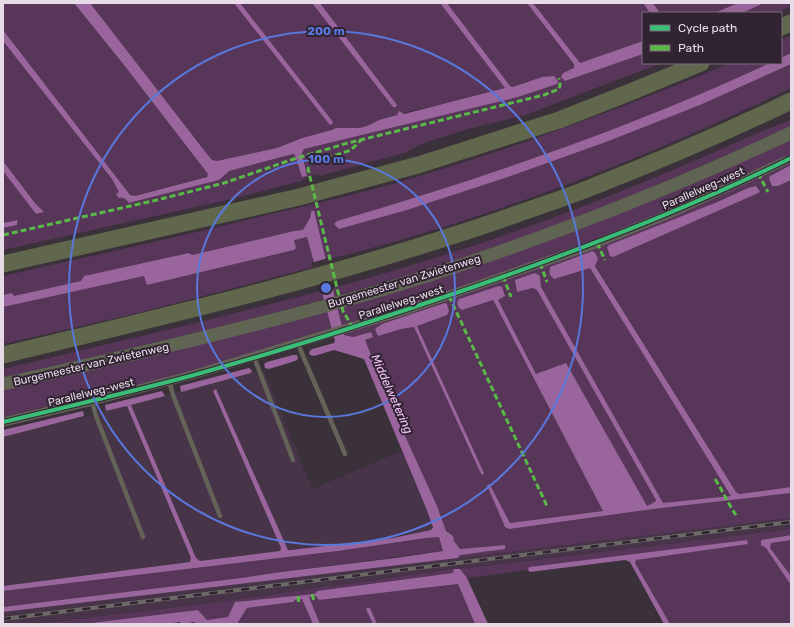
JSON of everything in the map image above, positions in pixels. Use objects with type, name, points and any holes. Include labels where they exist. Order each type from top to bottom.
[{"type":"highway","points":[[3,264],[299,197],[418,165],[514,135],[628,93],[699,64]]},
{"type":"highway","points":[[3,355],[143,322],[343,270],[466,232],[592,188],[729,130],[791,101]]},
{"type":"main road","name":"Burgemeester van Zwietenweg","points":[[3,384],[158,348],[348,300],[499,252],[573,225],[689,178],[791,133]]},
{"type":"street","name":"Parallelweg-west","points":[[3,422],[92,401],[254,357],[347,330],[449,296],[590,246],[674,212],[785,161]]},
{"type":"lane","points":[[298,344],[345,454]]},
{"type":"lane","points":[[254,357],[293,460]]},
{"type":"lane","points":[[169,381],[173,395],[220,516]]},
{"type":"lane","points":[[92,401],[96,416],[143,537]]},
{"type":"shaded area","points":[[3,3],[74,3],[124,65],[208,174],[208,176],[135,196],[130,195],[3,30]]},
{"type":"shaded area","points":[[74,3],[90,3],[207,154],[212,160],[217,161],[277,148],[302,138],[336,128],[360,128],[379,120],[397,115],[399,111],[404,114],[505,88],[440,3],[447,3],[510,86],[513,87],[542,77],[554,76],[558,81],[557,84],[518,97],[304,149],[302,153],[307,176],[302,177],[295,155],[293,154],[229,171],[219,180],[129,203],[125,199],[119,198],[116,194],[119,192],[112,179],[3,41],[3,30],[130,195],[135,196],[207,177],[208,174]]},
{"type":"shaded area","points":[[90,3],[312,3],[393,107],[396,107],[397,105],[320,3],[440,3],[505,88],[465,99],[398,114],[379,120],[360,129],[336,128],[302,138],[277,148],[217,161],[212,160]]},
{"type":"shaded area","points":[[234,3],[240,3],[333,122],[332,124],[330,125]]},
{"type":"shaded area","points":[[312,3],[320,3],[397,105],[396,107],[393,107]]},
{"type":"shaded area","points":[[447,3],[527,3],[574,64],[574,68],[563,73],[565,81],[642,54],[642,64],[659,64],[525,115],[468,129],[424,143],[404,153],[320,176],[319,174],[307,177],[301,181],[232,199],[3,250],[3,228],[17,225],[19,222],[18,220],[3,223],[3,171],[36,214],[42,211],[3,161],[3,41],[112,179],[122,197],[132,203],[219,180],[228,171],[293,154],[295,155],[303,177],[307,175],[302,153],[304,149],[518,97],[557,84],[554,76],[542,77],[513,87],[510,86]]},
{"type":"shaded area","points":[[527,3],[533,3],[580,63],[642,41],[642,54],[565,81],[561,77],[563,73],[574,68],[574,64]]},
{"type":"shaded area","points":[[533,3],[643,3],[649,12],[642,12],[642,41],[580,63]]},
{"type":"shaded area","points":[[643,3],[653,3],[659,12],[649,12]]},
{"type":"shaded area","points":[[653,3],[738,3],[716,12],[659,12]]},
{"type":"shaded area","points":[[738,3],[764,3],[744,12],[716,12]]},
{"type":"shaded area","points":[[764,3],[791,3],[791,6],[779,12],[744,12]]},
{"type":"shaded area","points":[[791,35],[791,53],[782,58],[782,40]]},
{"type":"shaded area","points":[[791,53],[791,64],[700,105],[606,142],[508,177],[407,210],[339,229],[334,224],[337,221],[392,205],[502,169],[610,130],[717,87],[768,64],[782,64],[782,58]]},
{"type":"shaded area","points":[[728,64],[768,64],[664,109],[556,150],[392,205],[337,221],[334,224],[347,227],[407,210],[508,177],[606,142],[700,105],[791,64],[791,88],[678,140],[621,164],[505,207],[386,244],[326,260],[314,210],[311,212],[310,218],[303,230],[192,255],[189,253],[84,276],[81,281],[14,296],[11,293],[3,295],[3,276],[332,200],[396,183],[523,143],[647,97]]},
{"type":"shaded area","points":[[791,120],[791,127],[624,199],[530,235],[419,272],[335,296],[333,288],[445,255],[556,217]]},
{"type":"shaded area","points":[[791,139],[791,165],[771,176],[778,186],[791,180],[791,487],[738,494],[736,492],[595,265],[598,258],[588,267],[732,496],[663,504],[541,287],[541,280],[515,285],[517,292],[533,288],[537,290],[656,500],[654,504],[647,506],[539,373],[536,374],[498,300],[505,296],[462,310],[493,300],[603,511],[510,523],[490,485],[505,527],[509,529],[653,509],[791,493],[791,518],[458,558],[459,555],[475,552],[487,552],[504,545],[460,549],[453,536],[446,531],[437,506],[396,416],[364,340],[372,337],[371,332],[353,337],[344,335],[337,309]],"holes":[[[756,186],[610,256],[715,203],[748,188]],[[417,325],[484,473],[483,475],[481,474],[414,327],[401,329]]]},
{"type":"shaded area","points":[[3,161],[35,203],[44,212],[36,214],[3,171]]},
{"type":"shaded area","points":[[791,165],[791,180],[778,186],[772,186],[769,178],[770,176]]},
{"type":"shaded area","points":[[756,186],[760,192],[756,194],[613,257],[610,256],[607,247],[609,245]]},
{"type":"shaded area","points":[[314,210],[344,335],[353,337],[371,332],[373,337],[365,340],[396,416],[437,506],[446,531],[453,536],[454,541],[460,549],[505,545],[505,549],[460,555],[458,558],[3,612],[3,607],[241,578],[443,551],[439,537],[426,538],[338,551],[3,591],[3,586],[190,562],[191,558],[127,406],[106,411],[105,405],[162,391],[165,396],[131,405],[196,558],[200,561],[280,551],[281,548],[213,391],[216,389],[288,550],[393,538],[431,530],[433,527],[426,508],[364,359],[334,350],[314,356],[310,355],[309,352],[312,349],[334,343],[335,341],[307,237],[294,241],[296,248],[294,250],[147,285],[144,276],[3,307],[3,295],[12,293],[14,296],[81,281],[84,276],[189,253],[192,255],[303,230],[310,218],[311,212]]},
{"type":"shaded area","points":[[18,220],[17,225],[3,228],[3,223]]},
{"type":"shaded area","points":[[307,237],[314,267],[138,313],[3,344],[3,307],[145,275],[147,285],[294,250],[295,239]]},
{"type":"shaded area","points":[[593,251],[598,259],[595,266],[736,492],[739,494],[791,487],[791,493],[653,509],[509,529],[505,527],[487,485],[489,484],[510,523],[603,511],[493,300],[462,310],[459,308],[457,303],[459,299],[499,286],[502,287],[505,296],[498,300],[536,374],[566,363],[647,506],[656,500],[537,290],[533,288],[517,292],[515,280],[535,273],[540,276],[541,287],[663,503],[731,496],[590,268],[554,279],[550,275],[550,267]]},
{"type":"shaded area","points":[[321,291],[324,299],[241,322],[3,378],[3,369],[196,323]]},
{"type":"shaded area","points":[[445,303],[447,304],[449,311],[447,315],[417,326],[484,473],[483,475],[481,474],[414,327],[401,329],[378,336],[375,329],[382,324]]},
{"type":"shaded area","points":[[327,312],[332,329],[181,374],[3,417],[3,390],[242,334]]},
{"type":"shaded area","points":[[297,355],[298,359],[269,369],[265,368],[264,364],[267,362]]},
{"type":"shaded area","points":[[249,368],[252,371],[251,373],[181,392],[180,386]]},
{"type":"shaded area","points":[[264,371],[312,489],[402,451],[433,525],[431,530],[393,538],[288,550],[227,413],[218,395],[213,392],[281,548],[280,551],[200,561],[196,558],[131,405],[251,373]]},
{"type":"shaded area","points":[[127,406],[191,559],[190,562],[3,586],[3,437]]},
{"type":"shaded area","points":[[83,411],[84,416],[3,437],[3,430]]},
{"type":"shaded area","points":[[791,518],[791,529],[460,569],[218,602],[38,624],[3,624],[3,612]]},
{"type":"shaded area","points":[[791,529],[791,535],[761,540],[791,585],[791,624],[670,624],[635,563],[636,560],[747,540],[529,567],[528,570],[467,578],[460,569]]},
{"type":"shaded area","points":[[791,535],[791,540],[771,543],[770,548],[791,576],[791,585],[766,548],[761,545],[761,540]]},
{"type":"shaded area","points":[[439,537],[443,551],[241,578],[3,607],[3,591],[338,551]]},
{"type":"shaded area","points":[[747,540],[748,544],[636,560],[635,563],[670,624],[664,624],[630,562],[625,560],[530,572],[528,570],[529,567]]},
{"type":"shaded area","points":[[791,540],[791,576],[770,548],[771,543]]},
{"type":"shaded area","points":[[454,569],[453,573],[317,591],[315,594],[235,602],[228,617],[207,620],[198,610],[83,624],[38,624],[218,602]]},
{"type":"shaded area","points":[[454,569],[460,569],[467,578],[488,624],[475,624],[458,584],[319,600],[316,596],[309,597],[320,624],[313,624],[302,599],[295,600],[293,602],[247,608],[237,624],[197,624],[194,622],[181,624],[180,622],[166,624],[83,624],[198,610],[207,620],[228,617],[235,602],[315,594],[317,591],[453,573]]},
{"type":"shaded area","points":[[458,584],[475,624],[377,624],[370,608],[366,609],[373,624],[320,624],[309,597],[316,596],[319,600]]},
{"type":"shaded area","points":[[302,599],[313,624],[237,624],[247,608],[292,602]]},
{"type":"shaded area","points":[[370,608],[377,624],[373,624],[366,609]]},
{"type":"pier","points":[[328,258],[335,288],[320,293],[311,263]]},
{"type":"railway","points":[[3,619],[791,522]]},
{"type":"marked path","points":[[3,235],[157,200],[224,183],[294,159],[348,143],[544,95],[559,89],[559,78]]},
{"type":"marked path","points":[[353,328],[343,311],[308,169],[312,163],[351,150],[361,140]]},
{"type":"marked path","points":[[758,173],[768,192]]},
{"type":"marked path","points":[[597,243],[605,260]]},
{"type":"marked path","points":[[540,263],[547,282]]},
{"type":"marked path","points":[[503,276],[511,297]]},
{"type":"marked path","points":[[449,296],[547,506]]},
{"type":"marked path","points":[[715,479],[736,515]]},
{"type":"marked path","points":[[312,594],[314,601]]},
{"type":"marked path","points":[[298,596],[299,604]]},
{"type":"cycle path","points":[[3,422],[194,375],[428,303],[541,263],[650,221],[721,191],[791,158]]},
{"type":"water label","name":"Middelwetering","points":[[392,394]]}]
